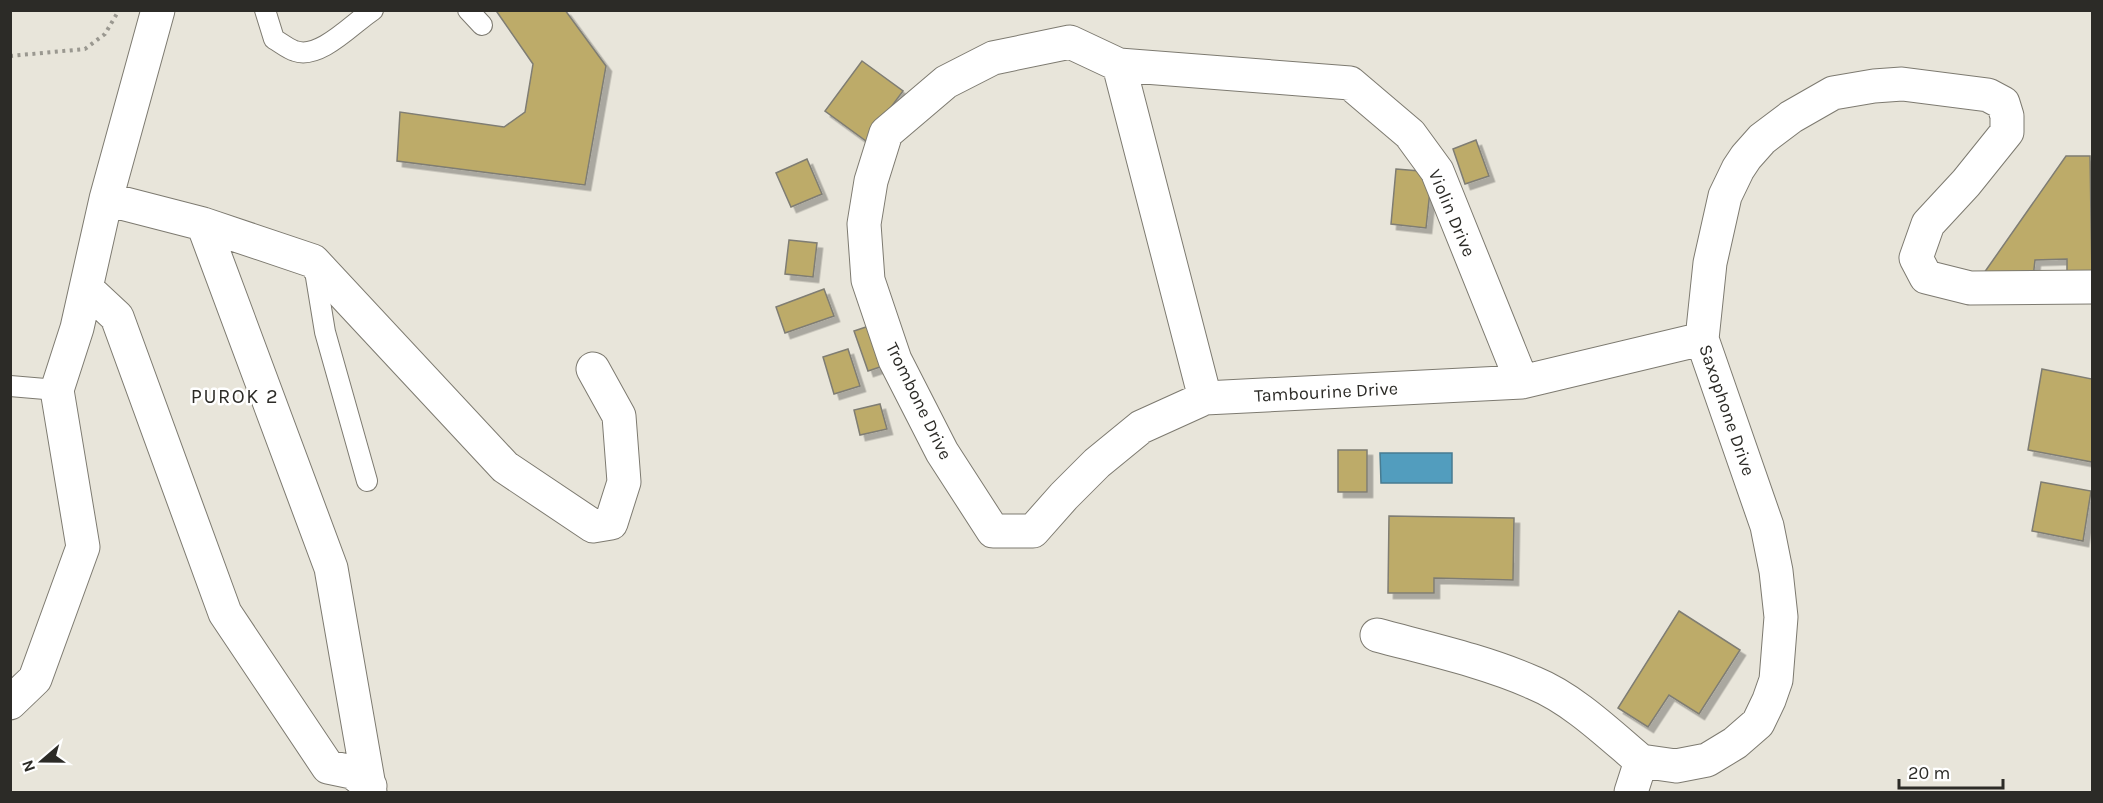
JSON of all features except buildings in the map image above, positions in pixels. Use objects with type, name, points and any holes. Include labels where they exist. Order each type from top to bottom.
[{"type":"street","points":[[10,703],[35,680],[83,547],[57,390],[77,328],[106,199],[158,10]]},
{"type":"street","name":"Trombone Drive","points":[[993,531],[942,452],[895,360],[868,280],[864,224],[871,181],[886,133],[945,82],[993,58],[1070,42],[1119,65]]},
{"type":"street","points":[[1119,65],[1204,398]]},
{"type":"street","name":"Violin Drive","points":[[1119,65],[1350,83],[1410,134],[1437,171],[1522,382]]},
{"type":"street","name":"Saxophone Drive","points":[[1641,761],[1676,766],[1707,760],[1735,743],[1758,723],[1776,680],[1781,617],[1776,572],[1767,526],[1702,339],[1710,263],[1725,196],[1746,157],[1762,139],[1791,117],[1833,93],[1902,84],[1988,95],[2003,104],[2007,116],[2007,132],[1966,183],[1928,224],[1916,258],[1926,277],[1970,288],[2092,287]]},
{"type":"street","points":[[106,199],[203,224],[313,261],[505,467],[593,526],[611,523],[624,482],[619,416],[593,369]]},
{"type":"street","points":[[203,224],[331,568],[370,789]]},
{"type":"street","points":[[87,289],[117,317],[225,613],[328,768],[352,772],[370,789]]},
{"type":"street","name":"Tambourine Drive","points":[[993,531],[1033,531],[1097,463],[1141,427],[1204,398],[1522,382],[1702,339]]},
{"type":"street","points":[[1377,635],[1476,662],[1536,683],[1580,710],[1641,761],[1631,792]]},
{"type":"lane","points":[[264,10],[274,39],[297,52],[321,49],[373,10]]},
{"type":"lane","points":[[468,10],[482,26]]},
{"type":"lane","points":[[313,261],[325,332],[367,481]]},
{"type":"lane","points":[[10,386],[57,390]]},
{"type":"path","points":[[10,56],[84,49],[105,34],[119,10]]},
{"type":"water","points":[[1380,453],[1452,453],[1452,483],[1381,483]]},
{"type":"district","name":"PUROK 2","points":[[235,396]]}]
